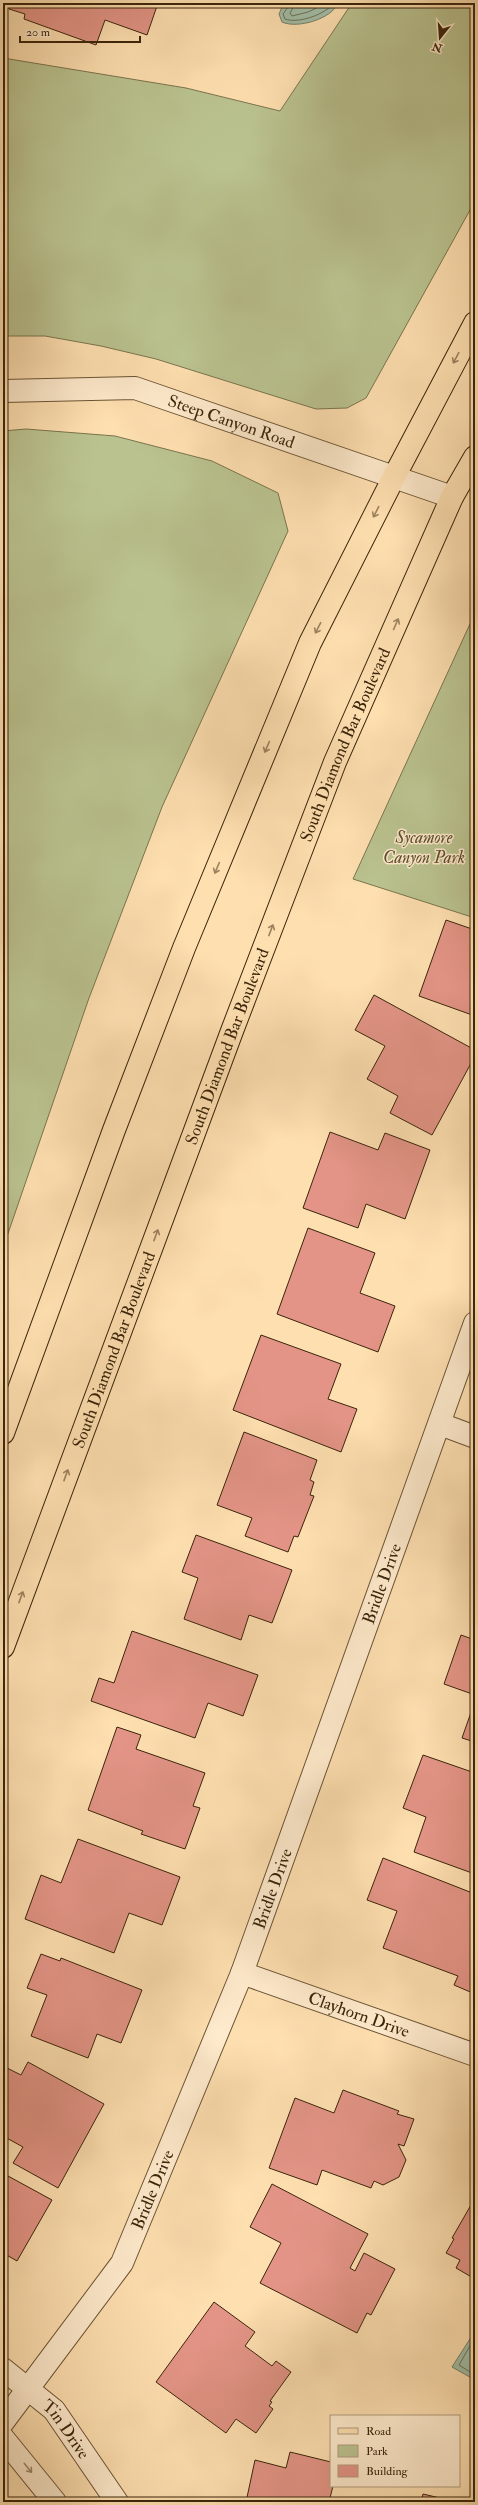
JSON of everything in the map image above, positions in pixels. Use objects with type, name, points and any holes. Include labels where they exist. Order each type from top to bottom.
[{"type":"main road","points":[[3,1433],[114,1130],[184,948],[310,643],[394,477],[475,323]]},
{"type":"main road","name":"South Diamond Bar Boulevard","points":[[3,1647],[229,1038],[332,770],[452,497],[475,457]]},
{"type":"street","name":"Steep Canyon Road","points":[[3,391],[135,388],[452,497]]},
{"type":"street","name":"Bridle Drive","points":[[3,2422],[122,2263],[242,1973],[475,1323]]},
{"type":"street","points":[[440,1424],[475,1437]]},
{"type":"street","name":"Clayhorn Drive","points":[[242,1973],[475,2055]]},
{"type":"street","name":"Tin Drive","points":[[3,2369],[29,2388],[54,2410],[117,2502]]},
{"type":"street","points":[[3,2438],[55,2502]]},
{"type":"green space","points":[[352,3],[475,3],[475,201],[366,398],[347,408],[316,409],[156,359],[101,346],[45,336],[3,336],[3,58],[186,88],[280,111]]},
{"type":"green space","points":[[26,429],[115,436],[212,461],[278,493],[288,531],[162,807],[89,998],[3,1248],[3,431]]},
{"type":"green space","name":"Sycamore Canyon Park","points":[[475,613],[475,918],[353,879]]},
{"type":"water","points":[[291,3],[338,3],[329,14],[322,18],[305,23],[288,24],[282,22],[279,14],[282,7]]},
{"type":"water","points":[[475,2331],[475,2380],[452,2367]]},
{"type":"building","points":[[11,3],[158,3],[147,35],[105,20],[96,45],[24,19],[25,14],[9,9]]},
{"type":"building","points":[[446,920],[475,930],[475,1016],[419,996]]},
{"type":"building","points":[[374,995],[475,1050],[475,1056],[432,1135],[390,1113],[398,1096],[367,1079],[385,1046],[355,1030]]},
{"type":"building","points":[[330,1132],[378,1150],[385,1133],[430,1150],[405,1219],[366,1204],[358,1228],[303,1208]]},
{"type":"building","points":[[308,1228],[375,1253],[360,1293],[395,1306],[378,1352],[277,1314]]},
{"type":"building","points":[[261,1335],[341,1364],[328,1399],[357,1409],[341,1452],[233,1410]]},
{"type":"building","points":[[244,1432],[317,1460],[310,1480],[314,1482],[310,1495],[314,1496],[298,1537],[294,1536],[288,1552],[245,1536],[252,1518],[217,1505]]},
{"type":"building","points":[[196,1535],[292,1570],[272,1623],[249,1615],[241,1640],[184,1619],[198,1578],[182,1572]]},
{"type":"building","points":[[132,1631],[258,1675],[243,1716],[208,1703],[195,1738],[91,1701],[99,1678],[114,1683]]},
{"type":"building","points":[[461,1635],[475,1640],[475,1695],[444,1684]]},
{"type":"building","points":[[475,1701],[475,1742],[462,1738]]},
{"type":"building","points":[[117,1727],[141,1735],[136,1749],[205,1773],[193,1806],[200,1808],[185,1849],[141,1834],[143,1831],[88,1810]]},
{"type":"building","points":[[423,1755],[475,1773],[475,1866],[472,1873],[414,1852],[426,1817],[403,1808]]},
{"type":"building","points":[[78,1839],[180,1877],[162,1925],[129,1913],[114,1953],[25,1919],[41,1875],[61,1883]]},
{"type":"building","points":[[383,1858],[475,1894],[475,1994],[454,1985],[458,1976],[383,1948],[397,1911],[367,1900]]},
{"type":"building","points":[[41,1954],[60,1961],[61,1958],[142,1990],[121,2043],[97,2034],[88,2058],[31,2036],[47,1995],[27,1988]]},
{"type":"building","points":[[28,2062],[104,2104],[58,2188],[13,2163],[23,2147],[3,2136],[3,2066],[21,2075]]},
{"type":"building","points":[[343,2090],[399,2111],[397,2114],[414,2119],[404,2146],[398,2144],[406,2160],[399,2177],[383,2185],[374,2181],[371,2188],[322,2170],[317,2185],[269,2168],[295,2098],[334,2113]]},
{"type":"building","points":[[8,2176],[52,2200],[17,2261],[3,2253],[3,2185]]},
{"type":"building","points":[[272,2184],[368,2234],[350,2268],[355,2271],[364,2253],[395,2269],[371,2315],[367,2313],[357,2333],[260,2283],[281,2243],[250,2227]]},
{"type":"building","points":[[475,2198],[475,2279],[456,2268],[460,2260],[446,2253],[454,2239],[452,2238]]},
{"type":"building","points":[[214,2302],[255,2332],[245,2346],[272,2366],[276,2361],[291,2372],[270,2401],[272,2402],[269,2406],[273,2409],[256,2433],[236,2419],[226,2433],[156,2382]]},
{"type":"building","points":[[290,2452],[330,2462],[330,2487],[333,2487],[329,2502],[246,2502],[255,2460],[286,2468]]},
{"type":"building","points":[[423,2494],[457,2502],[421,2502]]}]
